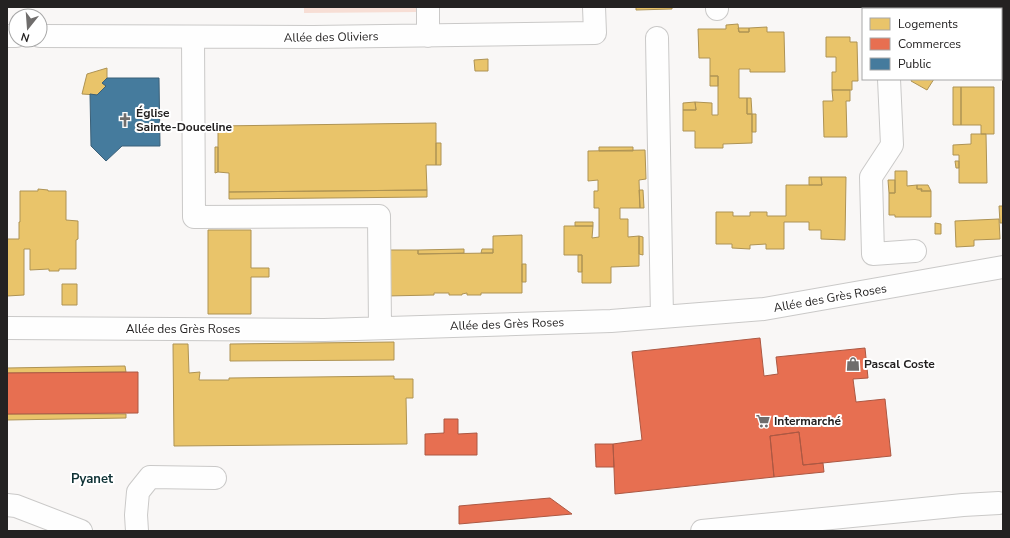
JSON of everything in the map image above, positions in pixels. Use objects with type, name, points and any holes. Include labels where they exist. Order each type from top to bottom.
[{"type":"street","points":[[428,7],[428,36]]},
{"type":"street","name":"Allée des Oliviers","points":[[48,36],[305,37],[595,33],[594,7]]},
{"type":"street","points":[[193,37],[194,217],[379,216],[380,328]]},
{"type":"street","points":[[657,38],[662,317]]},
{"type":"street","points":[[889,80],[892,145],[871,177],[873,254],[915,250]]},
{"type":"street","name":"Allée des Grès Roses","points":[[7,328],[324,330],[662,317],[764,309],[1003,267]]},
{"type":"street","points":[[136,531],[138,492],[150,477],[215,478]]},
{"type":"street","points":[[702,531],[808,525],[963,505],[1002,502]]},
{"type":"street","points":[[7,505],[16,506],[60,525],[81,531]]},
{"type":"shaded area","points":[[304,7],[419,7],[419,12],[304,13]]},
{"type":"building: Logements","points":[[636,7],[672,7],[672,9],[636,10]]},
{"type":"building: Logements","points":[[738,24],[739,32],[749,32],[749,28],[767,27],[767,32],[784,32],[785,72],[750,72],[750,69],[739,69],[739,98],[747,98],[747,114],[752,114],[752,143],[723,144],[723,148],[695,148],[695,131],[683,131],[683,110],[696,110],[695,102],[712,103],[712,115],[718,115],[718,76],[710,76],[710,58],[699,58],[698,29],[726,29],[726,25]]},
{"type":"building: Logements","points":[[738,28],[749,28],[749,32],[739,32]]},
{"type":"building: Logements","points":[[826,37],[850,37],[850,42],[857,42],[858,81],[852,81],[852,90],[832,90],[832,72],[836,72],[836,57],[826,57]]},
{"type":"building: Logements","points":[[488,59],[488,71],[475,71],[474,60]]},
{"type":"building: Logements","points":[[107,68],[107,78],[102,83],[106,86],[97,95],[82,94],[87,74]]},
{"type":"building: Logements","points":[[710,76],[718,76],[718,86],[710,86]]},
{"type":"building: Logements","points":[[912,80],[933,80],[927,90]]},
{"type":"building: Logements","points":[[953,87],[961,87],[961,125],[953,125]]},
{"type":"building: Logements","points":[[961,87],[994,87],[994,134],[981,134],[981,125],[961,125]]},
{"type":"building: Logements","points":[[832,90],[850,90],[850,101],[846,101],[847,137],[824,137],[823,101],[833,101]]},
{"type":"building: Logements","points":[[747,98],[751,98],[752,114],[747,114]]},
{"type":"building: Logements","points":[[695,102],[696,110],[683,110],[683,103]]},
{"type":"building: Logements","points":[[752,114],[756,114],[756,132],[752,132]]},
{"type":"building: Logements","points":[[436,123],[436,165],[426,165],[427,190],[229,192],[229,173],[218,172],[218,126]]},
{"type":"building: Logements","points":[[971,134],[986,134],[987,183],[959,183],[959,155],[953,155],[953,145],[971,144]]},
{"type":"building: Logements","points":[[436,143],[441,143],[441,165],[436,165]]},
{"type":"building: Logements","points":[[215,147],[218,147],[218,172],[215,173]]},
{"type":"building: Logements","points":[[599,147],[633,147],[633,151],[599,151]]},
{"type":"building: Logements","points":[[645,150],[646,179],[639,180],[640,208],[620,208],[620,219],[628,219],[628,237],[639,236],[639,266],[611,267],[611,283],[582,283],[582,255],[564,255],[564,226],[593,226],[592,238],[599,237],[599,208],[594,208],[594,191],[598,191],[598,180],[588,181],[588,151]]},
{"type":"building: Logements","points":[[955,161],[959,161],[959,168],[956,168]]},
{"type":"building: Logements","points":[[895,171],[907,171],[907,186],[917,185],[917,189],[922,189],[921,191],[931,191],[931,217],[895,217],[895,215],[889,215],[889,193],[895,193]]},
{"type":"building: Logements","points":[[809,177],[821,177],[822,185],[809,185]]},
{"type":"building: Logements","points":[[821,177],[846,177],[845,240],[821,239],[821,230],[809,230],[809,222],[784,222],[784,249],[766,249],[766,244],[750,245],[750,249],[732,248],[732,244],[716,244],[716,212],[733,212],[733,216],[750,216],[750,212],[767,212],[767,216],[786,216],[786,185],[822,185]]},
{"type":"building: Logements","points":[[888,180],[895,180],[895,193],[889,193]]},
{"type":"building: Logements","points":[[917,185],[928,185],[931,191],[921,191],[922,189],[917,189]]},
{"type":"building: Logements","points":[[38,189],[48,191],[66,191],[66,220],[78,221],[78,239],[76,240],[76,269],[59,269],[59,271],[49,271],[49,269],[30,270],[30,249],[24,249],[24,295],[7,296],[7,239],[19,239],[20,191],[38,191]]},
{"type":"building: Logements","points":[[427,190],[427,197],[229,199],[229,192]]},
{"type":"building: Logements","points":[[639,190],[643,190],[644,208],[640,208]]},
{"type":"building: Logements","points":[[999,206],[1003,206],[1003,223],[1000,223]]},
{"type":"building: Logements","points":[[999,219],[1000,239],[974,240],[974,246],[956,247],[955,221]]},
{"type":"building: Logements","points":[[575,222],[593,222],[593,226],[575,226]]},
{"type":"building: Logements","points":[[935,223],[941,224],[941,234],[935,234]]},
{"type":"building: Logements","points":[[208,230],[251,230],[251,268],[269,268],[269,277],[251,277],[251,314],[208,314]]},
{"type":"building: Logements","points":[[522,235],[522,293],[481,293],[481,295],[467,295],[467,293],[462,295],[449,295],[449,293],[434,293],[434,295],[386,296],[386,250],[418,250],[418,254],[493,253],[493,236]]},
{"type":"building: Logements","points":[[639,236],[643,237],[643,255],[639,254]]},
{"type":"building: Logements","points":[[464,249],[464,253],[418,254],[418,250]]},
{"type":"building: Logements","points":[[482,249],[493,249],[493,253],[481,253]]},
{"type":"building: Logements","points":[[578,255],[582,255],[582,272],[578,272]]},
{"type":"building: Logements","points":[[522,264],[526,264],[526,282],[522,282]]},
{"type":"building: Logements","points":[[62,284],[77,284],[77,305],[62,305]]},
{"type":"building: Logements","points":[[394,342],[394,360],[230,361],[230,344]]},
{"type":"building: Logements","points":[[173,344],[188,344],[189,373],[200,372],[199,380],[229,380],[229,378],[394,376],[394,379],[413,379],[413,398],[406,398],[407,444],[174,446]]},
{"type":"building: Logements","points":[[125,366],[126,372],[7,373],[7,368]]},
{"type":"building: Logements","points":[[7,414],[126,414],[126,418],[7,420]]},
{"type":"building: Commerces","name":"Intermarché","points":[[760,338],[764,376],[778,374],[776,357],[865,348],[868,378],[853,379],[856,402],[885,399],[891,456],[803,465],[799,432],[770,436],[774,477],[615,494],[613,444],[642,440],[632,352]]},
{"type":"building: Commerces","points":[[138,372],[138,413],[7,414],[7,373]]},
{"type":"building: Commerces","points":[[444,419],[458,419],[458,434],[477,433],[477,455],[425,455],[425,434],[444,433]]},
{"type":"building: Commerces","points":[[799,432],[803,465],[823,463],[824,472],[774,477],[770,436]]},
{"type":"building: Commerces","points":[[595,444],[613,444],[614,467],[596,467]]},
{"type":"building: Commerces","points":[[550,498],[572,514],[459,524],[459,506]]},
{"type":"building: Public","name":"Église Sainte-Douceline","points":[[107,78],[159,78],[160,146],[122,146],[106,161],[91,146],[90,94],[97,95],[106,86],[102,83]]},
{"type":"place","name":"Église Sainte-Douceline","points":[[125,120]]},
{"type":"place","name":"Pascal Coste","points":[[853,364]]},
{"type":"place","name":"Intermarché","points":[[763,421]]},
{"type":"district","name":"Pyanet","points":[[92,479]]}]
